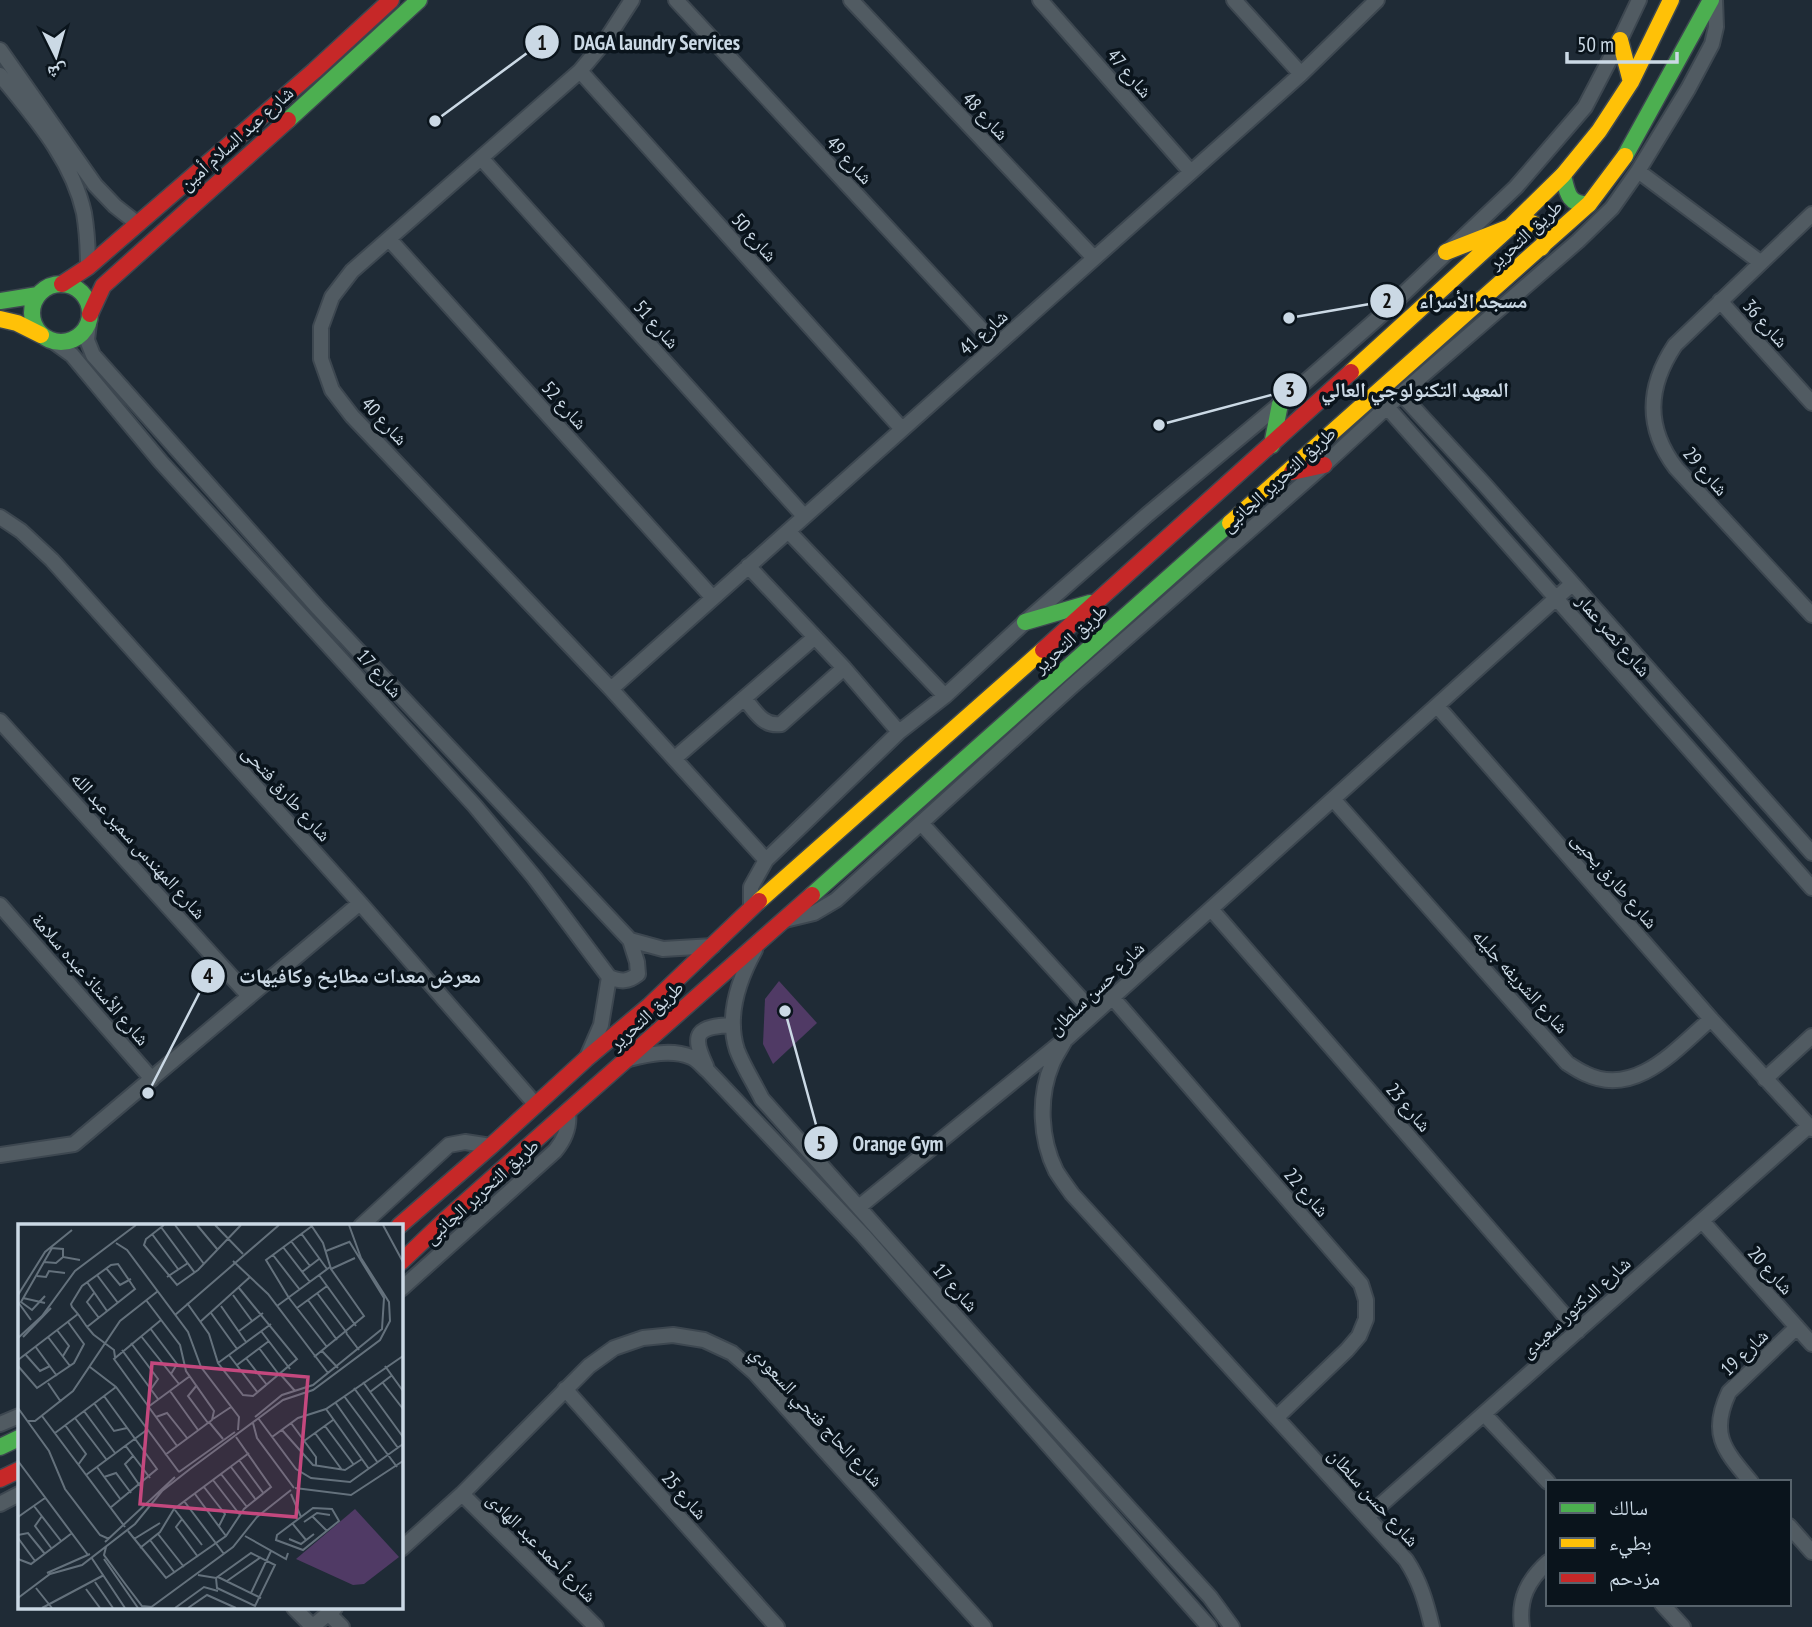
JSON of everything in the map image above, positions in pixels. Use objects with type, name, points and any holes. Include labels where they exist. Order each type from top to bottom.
[{"type":"street","name":"شارع عبد السلام أمين","points":[[62,284],[88,267],[138,224],[314,71],[391,0]]},
{"type":"street","name":"شارع عبد السلام أمين","points":[[90,319],[103,286],[419,0]]},
{"type":"street","name":"شارع 40","points":[[632,0],[606,40],[580,71],[352,271],[331,296],[321,327],[321,359],[331,390],[352,416],[611,689],[766,860]]},
{"type":"street","name":"شارع 49","points":[[676,0],[996,345]]},
{"type":"street","name":"شارع 48","points":[[851,0],[1094,258]]},
{"type":"street","name":"شارع 47","points":[[1040,0],[1191,172]]},
{"type":"street","points":[[1234,0],[1301,74]]},
{"type":"street","name":"شارع 41","points":[[611,689],[1301,74],[1377,0]]},
{"type":"street","points":[[751,908],[751,887],[766,860],[899,732],[945,696],[1024,622],[1378,318],[1516,187],[1585,107],[1639,0]]},
{"type":"street","name":"طريق التحرير","points":[[401,1224],[649,1006],[751,908],[1272,445],[1510,227],[1563,175],[1599,131],[1630,82],[1671,0]]},
{"type":"street","name":"طريق التحرير","points":[[403,1259],[1589,204],[1627,153],[1713,0]]},
{"type":"street","name":"طريق التحرير الجانبى","points":[[785,920],[801,917],[836,900],[1072,686],[1578,241],[1612,208],[1688,89],[1712,44],[1716,27],[1713,0]]},
{"type":"street","points":[[1620,40],[1630,82]]},
{"type":"street","points":[[343,45],[347,55],[357,58]]},
{"type":"street","points":[[0,50],[52,133],[75,185],[88,239],[88,267]]},
{"type":"street","points":[[314,71],[324,77],[327,85]]},
{"type":"street","name":"شارع 50","points":[[580,71],[902,429]]},
{"type":"street","points":[[0,75],[95,185],[115,206],[138,224]]},
{"type":"street","name":"شارع 51","points":[[481,158],[804,516]]},
{"type":"street","points":[[1638,171],[1760,262]]},
{"type":"street","points":[[1563,175],[1571,200],[1580,205],[1589,204]]},
{"type":"street","name":"شارع 29","points":[[1812,214],[1675,345],[1656,380],[1653,400],[1654,420],[1666,455],[1812,615]]},
{"type":"street","points":[[1446,252],[1510,227],[1532,223],[1541,228],[1545,237],[1545,243],[1541,247]]},
{"type":"street","name":"شارع 52","points":[[389,239],[713,598]]},
{"type":"street","points":[[0,319],[28,327],[49,339],[63,342],[79,337],[90,319],[89,305],[80,290],[62,284],[53,285],[38,295],[33,303],[33,321],[37,330],[49,339]]},
{"type":"street","points":[[0,301],[38,295]]},
{"type":"street","name":"شارع 36","points":[[1720,301],[1812,403]]},
{"type":"street","name":"شارع 17","points":[[90,319],[86,334],[93,355],[318,608],[629,940]]},
{"type":"street","points":[[1460,320],[1474,331]]},
{"type":"street","name":"شارع 17","points":[[49,339],[72,355],[161,462],[475,806],[534,877],[609,977]]},
{"type":"street","name":"شارع نصر عمار","points":[[1401,394],[1812,855]]},
{"type":"street","points":[[1272,445],[1280,404]]},
{"type":"street","name":"شارع نصر عمار","points":[[1387,407],[1812,888]]},
{"type":"street","points":[[1288,473],[1324,464]]},
{"type":"street","name":"شارع طارق فتحى","points":[[0,517],[21,531],[52,560],[360,903],[536,1105]]},
{"type":"street","points":[[788,531],[945,696]]},
{"type":"street","points":[[748,566],[844,668],[899,732]]},
{"type":"street","name":"شارع حسن سلطان","points":[[1432,1627],[1423,1591],[1406,1560],[1072,1194],[1056,1171],[1046,1145],[1042,1118],[1044,1090],[1052,1064],[1065,1040],[1573,584]]},
{"type":"street","points":[[1024,622],[1097,600]]},
{"type":"street","points":[[675,758],[815,637]]},
{"type":"street","points":[[1072,686],[1085,653]]},
{"type":"street","points":[[744,698],[764,722],[781,724],[844,668]]},
{"type":"street","name":"شارع طارق يحيى","points":[[1437,706],[1711,1019],[1810,1127]]},
{"type":"street","name":"شارع المهندس سمير عبد الله","points":[[0,721],[249,996]]},
{"type":"street","points":[[924,756],[938,770],[951,773]]},
{"type":"street","points":[[883,793],[899,794],[908,804],[908,810]]},
{"type":"street","name":"شارع الشريفه جليله","points":[[1333,799],[1567,1063],[1587,1075],[1610,1081],[1633,1078],[1655,1068],[1711,1019]]},
{"type":"street","points":[[921,823],[1094,1013]]},
{"type":"street","points":[[1796,870],[1812,855]]},
{"type":"street","points":[[0,1155],[74,1144],[360,903]]},
{"type":"street","name":"شارع الأستاذ عبده سلامة","points":[[0,905],[152,1079]]},
{"type":"street","name":"شارع 23","points":[[1211,909],[1577,1331]]},
{"type":"street","points":[[629,940],[663,948],[713,946]]},
{"type":"street","points":[[586,1059],[601,1025],[609,977],[625,981],[638,974],[638,962],[629,940]]},
{"type":"street","name":"شارع 17","points":[[759,943],[743,972],[732,1025],[738,1051],[762,1099],[1210,1597],[1232,1627]]},
{"type":"street","name":"شارع 22","points":[[1112,997],[1361,1284],[1366,1300],[1366,1319],[1359,1336],[1277,1417]]},
{"type":"street","points":[[708,1071],[700,1054],[699,1036],[703,1029],[710,1026],[732,1025]]},
{"type":"street","points":[[1765,1079],[1812,1036]]},
{"type":"street","points":[[859,1207],[1065,1040]]},
{"type":"street","name":"شارع 17","points":[[628,1059],[654,1053],[675,1054],[692,1057],[708,1071],[863,1235],[1209,1627]]},
{"type":"street","name":"طريق التحرير الجانبى","points":[[402,1288],[555,1151],[568,1129],[568,1112]]},
{"type":"street","name":"شارع الدكتور سعيدى","points":[[1367,1517],[1810,1127]]},
{"type":"street","name":"طريق التحرير الجانبى","points":[[363,1224],[449,1145],[465,1142],[491,1146]]},
{"type":"street","points":[[426,1203],[433,1216],[445,1220]]},
{"type":"street","name":"شارع 20","points":[[1702,1220],[1812,1344]]},
{"type":"street","points":[[402,1238],[408,1247],[403,1259]]},
{"type":"street","name":"شارع 19","points":[[1749,1480],[1728,1455],[1721,1438],[1720,1420],[1723,1406],[1730,1392],[1797,1327]]},
{"type":"street","name":"شارع الحاج فتحي السعودي","points":[[402,1548],[462,1494],[589,1366],[614,1348],[643,1338],[673,1335],[704,1340],[732,1353],[755,1373],[984,1627]]},
{"type":"street","name":"شارع 25","points":[[565,1390],[777,1627]]},
{"type":"street","points":[[1484,1414],[1546,1480]]},
{"type":"street","points":[[0,1424],[18,1416]]},
{"type":"street","points":[[0,1447],[18,1438]]},
{"type":"street","name":"شارع أحمد عبد الهادى","points":[[462,1494],[596,1627]]},
{"type":"street","points":[[0,1504],[18,1495]]},
{"type":"street","points":[[1791,1528],[1812,1552]]},
{"type":"street","points":[[1522,1627],[1523,1598],[1533,1575],[1546,1564]]},
{"type":"street","points":[[1664,1606],[1684,1627]]},
{"type":"street","points":[[296,1610],[312,1627],[332,1611],[342,1627]]},
{"type":"shaded area","points":[[779,981],[817,1023],[773,1064],[763,1044],[765,999]]},
{"type":"traffic: fast","points":[[288,120],[419,0]]},
{"type":"traffic: fast","points":[[1625,156],[1711,0]]},
{"type":"traffic: fast","points":[[1563,175],[1567,192],[1573,200],[1589,204]]},
{"type":"traffic: fast","points":[[55,284],[67,284],[82,292],[90,307],[90,313],[90,319],[82,334],[67,342],[55,342],[40,334],[32,319],[32,307],[40,292],[55,284]]},
{"type":"traffic: fast","points":[[0,301],[38,295]]},
{"type":"traffic: fast","points":[[1272,445],[1280,404]]},
{"type":"traffic: fast","points":[[812,895],[1230,523]]},
{"type":"traffic: fast","points":[[1025,622],[1090,603]]},
{"type":"traffic: fast","points":[[0,1447],[18,1438]]},
{"type":"traffic: slow","points":[[1351,372],[1563,175],[1599,131],[1631,82],[1671,0]]},
{"type":"traffic: slow","points":[[1620,40],[1631,82]]},
{"type":"traffic: slow","points":[[1230,523],[1589,204],[1625,156]]},
{"type":"traffic: slow","points":[[1446,252],[1510,227],[1532,223],[1543,233],[1545,243],[1541,248]]},
{"type":"traffic: slow","points":[[0,319],[17,323],[41,335]]},
{"type":"traffic: slow","points":[[759,901],[1043,650]]},
{"type":"traffic: jam","points":[[62,284],[88,267],[314,71],[391,0]]},
{"type":"traffic: jam","points":[[90,314],[103,286],[288,120]]},
{"type":"traffic: jam","points":[[1043,650],[1351,372]]},
{"type":"traffic: jam","points":[[1292,472],[1324,465]]},
{"type":"traffic: jam","points":[[402,1261],[812,895]]},
{"type":"traffic: jam","points":[[401,1224],[649,1006],[759,901]]},
{"type":"traffic: jam","points":[[0,1479],[18,1470]]},
{"type":"place","name":"DAGA laundry Services","points":[[435,121]]},
{"type":"place","name":"مسجد الأسراء","points":[[1289,318]]},
{"type":"place","name":"المعهد التكنولوجي العالي","points":[[1159,425]]},
{"type":"place","name":"Orange Gym","points":[[785,1011]]},
{"type":"place","name":"معرض معدات مطابخ وكافيهات","points":[[148,1093]]}]
